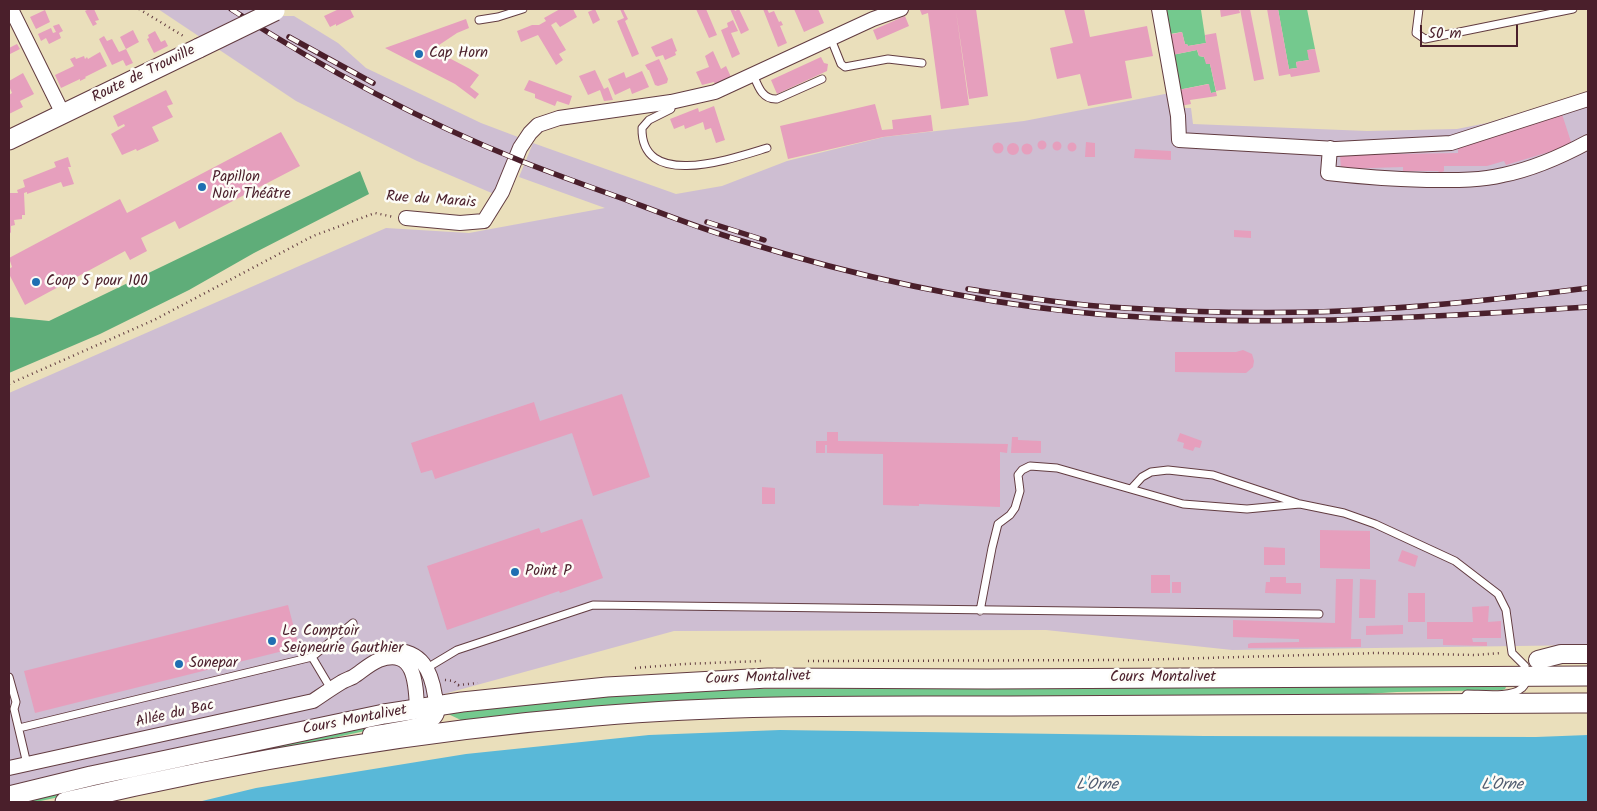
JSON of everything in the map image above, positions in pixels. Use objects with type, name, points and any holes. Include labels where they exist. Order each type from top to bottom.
[{"type":"main road","name":"Route de Trouville","points":[[9,140],[277,10]]},
{"type":"main road","name":"Cours Montalivet","points":[[9,796],[91,776],[328,725],[437,706],[608,687],[768,678],[1016,679],[1527,670],[1588,676]]},
{"type":"main road","name":"Cours Montalivet","points":[[65,802],[232,766],[339,748],[421,736],[596,716],[768,707],[1588,703]]},
{"type":"street","points":[[11,9],[63,114]]},
{"type":"street","name":"Rue du Marais","points":[[406,218],[460,223],[484,221],[502,192],[520,148],[538,125],[567,116],[671,102],[715,92],[901,9]]},
{"type":"street","points":[[1159,9],[1178,116],[1179,140],[1330,148],[1451,143],[1588,99]]},
{"type":"street","points":[[1330,148],[1328,173],[1370,178],[1467,180],[1492,177],[1525,169],[1567,154],[1588,142]]},
{"type":"street","name":"Allée du Bac","points":[[337,686],[347,674],[369,657],[390,650],[398,650],[416,656],[427,668]]},
{"type":"street","name":"Cours Montalivet","points":[[1527,670],[1561,654],[1588,654]]},
{"type":"street","name":"Allée du Bac","points":[[9,768],[312,701],[379,660],[391,658],[404,661],[414,674],[417,685],[417,709]]},
{"type":"street","points":[[339,748],[347,738],[427,724],[436,716],[437,706],[431,676],[427,668]]},
{"type":"lane","points":[[479,20],[498,17],[523,9]]},
{"type":"lane","points":[[1419,9],[1416,33],[1425,39],[1573,9]]},
{"type":"lane","points":[[831,39],[841,64],[845,67],[888,60],[922,63]]},
{"type":"lane","points":[[753,74],[758,86],[766,98],[770,100],[777,99],[822,79]]},
{"type":"lane","points":[[671,102],[671,109],[649,120],[642,128],[642,141],[648,153],[666,163],[691,166],[716,163],[768,148]]},
{"type":"lane","points":[[980,610],[998,524],[1010,515],[1015,508],[1020,491],[1018,475],[1022,470],[1030,466],[1057,468],[1183,504],[1247,509],[1300,504]]},
{"type":"lane","points":[[1131,489],[1142,477],[1168,470],[1213,475],[1300,504],[1344,513],[1375,524],[1456,562],[1498,594],[1506,610],[1512,653],[1527,670]]},
{"type":"lane","points":[[427,668],[457,650],[593,605],[1319,614]]},
{"type":"lane","points":[[19,728],[312,657],[354,623]]},
{"type":"lane","points":[[312,657],[337,686]]},
{"type":"lane","name":"Cours Montalivet","points":[[1458,704],[1467,694],[1508,694],[1515,692],[1522,688],[1527,670]]},
{"type":"lane","points":[[9,677],[16,702],[14,709],[27,764]]},
{"type":"path","points":[[139,9],[199,48]]},
{"type":"path","name":"Rue du Marais","points":[[9,384],[154,320],[313,236],[376,213],[406,218]]},
{"type":"path","points":[[799,661],[1136,660],[1377,653],[1475,655],[1508,653]]},
{"type":"path","points":[[635,668],[770,661]]},
{"type":"path","points":[[442,680],[454,681],[459,686],[478,683]]},
{"type":"shaded area","points":[[158,9],[271,9],[283,16],[294,16],[338,43],[366,68],[481,123],[518,137],[494,194],[417,161],[296,101]]},
{"type":"shaded area","points":[[1588,92],[1588,645],[1232,650],[1046,630],[674,631],[422,700],[9,790],[9,393],[386,228],[469,233],[605,208],[519,177],[533,143],[676,194],[722,186],[787,161],[884,137],[1024,121],[1170,93],[1173,108],[1191,108],[1193,124],[1367,131],[1457,129],[1487,123]]},
{"type":"green space","points":[[1278,9],[1307,9],[1315,49],[1308,50],[1309,60],[1296,62],[1297,68],[1289,69]]},
{"type":"green space","points":[[1166,10],[1201,10],[1206,43],[1188,46],[1185,44],[1182,32],[1170,34]]},
{"type":"green space","points":[[1197,50],[1199,56],[1204,57],[1207,64],[1210,64],[1216,92],[1211,93],[1208,84],[1178,90],[1172,55]]},
{"type":"green space","points":[[360,171],[369,194],[254,253],[189,290],[100,334],[9,373],[9,317],[49,321]]},
{"type":"green space","points":[[1507,685],[1502,690],[1397,692],[1320,697],[463,721],[446,713],[555,700],[729,689]]},
{"type":"green space","points":[[419,715],[416,720],[36,802],[11,802]]},
{"type":"water","name":"L'Orne","points":[[780,730],[1204,736],[1536,737],[1588,735],[1588,802],[198,802],[256,788],[466,754],[649,735]]},
{"type":"building","points":[[94,9],[99,20],[95,21],[97,24],[93,26],[85,11]]},
{"type":"building","points":[[339,9],[350,9],[354,17],[330,27],[324,16]]},
{"type":"building","points":[[560,9],[573,9],[577,17],[560,27],[556,22],[551,25],[566,50],[559,54],[563,60],[556,65],[538,35],[521,42],[517,31],[532,25],[539,25],[546,21],[544,18]]},
{"type":"building","points":[[595,9],[600,20],[593,24],[588,12]]},
{"type":"building","points":[[620,9],[623,9],[628,19],[625,21],[639,54],[632,57],[617,21],[624,18]]},
{"type":"building","points":[[696,9],[706,9],[717,35],[709,38]]},
{"type":"building","points":[[730,9],[735,11],[739,9],[749,30],[741,34]]},
{"type":"building","points":[[763,9],[767,9],[769,13],[774,11],[779,22],[781,21],[783,25],[780,26],[787,43],[778,47]]},
{"type":"building","points":[[794,9],[818,9],[824,23],[804,32]]},
{"type":"building","points":[[976,9],[988,96],[969,99],[956,11],[969,105],[941,109],[928,13],[922,15],[920,10]]},
{"type":"building","points":[[1064,9],[1084,9],[1090,37],[1147,26],[1153,56],[1125,61],[1132,98],[1088,106],[1080,74],[1057,79],[1050,48],[1073,43]]},
{"type":"building","points":[[1220,9],[1239,9],[1240,13],[1221,17]]},
{"type":"building","points":[[1240,9],[1250,9],[1264,79],[1254,81]]},
{"type":"building","points":[[1267,9],[1278,9],[1289,69],[1297,68],[1296,62],[1309,60],[1307,50],[1315,49],[1320,72],[1291,77],[1290,74],[1279,76]]},
{"type":"building","points":[[45,10],[50,22],[36,29],[30,17]]},
{"type":"building","points":[[905,16],[909,26],[877,40],[873,30]]},
{"type":"building","name":"Cap Horn","points":[[466,19],[469,28],[457,33],[434,50],[479,75],[470,87],[479,94],[475,99],[455,84],[385,48]]},
{"type":"building","points":[[733,20],[738,31],[731,33],[740,54],[732,58],[721,30],[728,27],[727,23]]},
{"type":"building","points":[[59,24],[63,31],[59,33],[61,38],[49,44],[46,38],[41,41],[38,34],[51,28],[53,33],[56,32],[53,26]]},
{"type":"building","points":[[133,30],[139,42],[126,49],[120,37]]},
{"type":"building","points":[[155,31],[161,42],[165,40],[168,46],[154,53],[147,39],[149,38],[148,35]]},
{"type":"building","points":[[1182,32],[1185,44],[1188,46],[1206,43],[1205,35],[1216,33],[1226,89],[1216,91],[1210,64],[1206,64],[1204,57],[1199,56],[1197,50],[1172,55],[1168,35]]},
{"type":"building","points":[[104,36],[107,41],[112,39],[119,52],[126,49],[133,63],[126,66],[123,60],[112,65],[99,39]]},
{"type":"building","points":[[672,38],[677,51],[675,52],[676,55],[665,60],[663,55],[656,57],[651,47]]},
{"type":"building","points":[[17,44],[20,49],[10,54],[9,48]]},
{"type":"building","points":[[713,51],[721,69],[726,66],[731,77],[715,84],[714,82],[702,85],[696,72],[709,67],[705,56]]},
{"type":"building","points":[[100,52],[107,66],[80,81],[80,79],[61,88],[55,75],[74,66],[70,59],[84,56],[85,59],[87,57],[88,59]]},
{"type":"building","points":[[821,57],[824,63],[828,64],[827,71],[777,94],[771,80]]},
{"type":"building","points":[[659,59],[668,79],[667,83],[658,86],[655,85],[645,65]]},
{"type":"building","points":[[595,70],[604,89],[608,87],[613,100],[604,101],[600,90],[588,95],[579,76]]},
{"type":"building","points":[[642,71],[649,87],[632,94],[630,88],[615,95],[608,79],[624,72],[626,78]]},
{"type":"building","points":[[23,73],[34,94],[20,101],[23,107],[9,114],[9,95],[12,93],[9,81]]},
{"type":"building","points":[[529,80],[572,96],[569,105],[557,101],[555,106],[535,98],[535,94],[524,90]]},
{"type":"building","points":[[1209,84],[1211,93],[1216,92],[1217,96],[1190,100],[1191,104],[1180,106],[1178,90]]},
{"type":"building","points":[[166,90],[173,104],[167,106],[173,117],[152,127],[159,141],[137,151],[136,149],[122,155],[111,134],[125,126],[124,124],[118,127],[113,116]]},
{"type":"building","points":[[875,104],[882,130],[893,129],[892,120],[931,115],[933,131],[883,137],[788,159],[780,126]]},
{"type":"building","points":[[714,106],[725,140],[716,143],[711,128],[705,130],[703,122],[685,129],[684,125],[674,129],[670,119],[698,108],[699,112]]},
{"type":"building","points":[[1561,111],[1572,145],[1506,165],[1504,161],[1487,166],[1444,166],[1444,171],[1440,173],[1438,171],[1403,171],[1403,167],[1341,169],[1340,155],[1458,153],[1458,144]]},
{"type":"building","points":[[281,132],[300,166],[179,229],[175,221],[141,238],[147,251],[130,260],[125,251],[25,305],[9,274],[9,269],[12,267],[9,258],[120,199],[127,213]]},
{"type":"building","points":[[1042,140],[1047,145],[1042,150],[1037,145]]},
{"type":"building","points":[[1057,141],[1062,146],[1057,151],[1052,146]]},
{"type":"building","points":[[998,142],[1004,148],[998,154],[992,148]]},
{"type":"building","points":[[1072,142],[1077,147],[1072,152],[1067,147]]},
{"type":"building","points":[[1086,142],[1095,143],[1095,157],[1085,157]]},
{"type":"building","points":[[1013,143],[1019,149],[1013,155],[1007,149]]},
{"type":"building","points":[[1027,143],[1033,149],[1027,155],[1021,149]]},
{"type":"building","points":[[1135,149],[1171,151],[1171,160],[1134,158]]},
{"type":"building","points":[[68,157],[71,167],[68,167],[74,184],[63,187],[61,182],[27,194],[27,192],[24,193],[25,215],[22,215],[22,219],[14,220],[15,225],[11,226],[9,235],[9,193],[18,193],[17,190],[25,187],[23,180],[56,167],[54,162]]},
{"type":"building","points":[[1234,230],[1251,231],[1251,238],[1234,237]]},
{"type":"building","points":[[1243,350],[1252,354],[1254,361],[1253,367],[1246,373],[1175,372],[1175,352],[1236,352]]},
{"type":"building","points":[[622,394],[650,477],[593,496],[572,433],[435,479],[432,470],[421,473],[411,443],[534,402],[540,421]]},
{"type":"building","points":[[827,432],[838,432],[838,441],[1008,444],[1007,453],[1000,452],[1000,507],[919,504],[919,506],[883,505],[883,454],[827,453],[827,445],[825,445],[825,453],[816,453],[816,441],[827,441]]},
{"type":"building","points":[[1180,433],[1202,441],[1200,448],[1195,447],[1193,451],[1183,448],[1184,443],[1177,441]]},
{"type":"building","points":[[1012,437],[1018,437],[1018,440],[1041,441],[1041,453],[1011,453]]},
{"type":"building","points":[[762,487],[775,488],[775,504],[762,504]]},
{"type":"building","name":"Point P","points":[[582,519],[603,578],[560,593],[559,591],[447,630],[427,566],[539,528],[541,533]]},
{"type":"building","points":[[1320,530],[1370,531],[1370,569],[1320,568]]},
{"type":"building","points":[[1264,547],[1285,548],[1285,565],[1264,565]]},
{"type":"building","points":[[1402,550],[1418,556],[1415,567],[1398,561]]},
{"type":"building","points":[[1151,575],[1170,575],[1170,593],[1151,593]]},
{"type":"building","points":[[1270,577],[1286,577],[1286,583],[1301,583],[1301,594],[1265,593],[1266,582],[1270,582]]},
{"type":"building","points":[[1336,579],[1353,579],[1351,639],[1361,639],[1361,647],[1248,648],[1248,644],[1251,643],[1299,642],[1299,639],[1233,637],[1233,620],[1335,623]]},
{"type":"building","points":[[1360,579],[1376,580],[1375,618],[1359,618]]},
{"type":"building","points":[[1172,582],[1181,582],[1181,593],[1172,593]]},
{"type":"building","points":[[1408,593],[1425,593],[1425,622],[1408,622]]},
{"type":"building","points":[[288,605],[299,647],[291,649],[292,651],[288,652],[287,650],[35,713],[24,671]]},
{"type":"building","points":[[1489,606],[1488,622],[1501,621],[1501,638],[1472,638],[1473,642],[1487,642],[1487,646],[1443,645],[1443,639],[1427,639],[1427,622],[1473,622],[1472,607]]},
{"type":"building","points":[[1403,625],[1403,634],[1366,635],[1366,626]]},
{"type":"railway","points":[[231,9],[300,52],[372,92],[445,128],[521,161],[681,221],[727,236],[824,265],[907,285],[1033,307],[1140,317],[1204,320],[1268,321],[1396,318],[1588,307]]},
{"type":"railway","points":[[289,37],[373,83]]},
{"type":"railway","points":[[707,222],[764,240]]},
{"type":"railway","points":[[968,289],[1057,302],[1110,307],[1177,311],[1278,313],[1345,311],[1430,305],[1588,288]]},
{"type":"place","name":"Cap Horn","points":[[419,54]]},
{"type":"place","name":"Papillon Noir Théâtre","points":[[202,187]]},
{"type":"place","name":"Coop 5 pour 100","points":[[36,282]]},
{"type":"place","name":"Point P","points":[[515,572]]},
{"type":"place","name":"Le Comptoir Seigneurie Gauthier","points":[[272,641]]},
{"type":"place","name":"Sonepar","points":[[179,664]]}]
